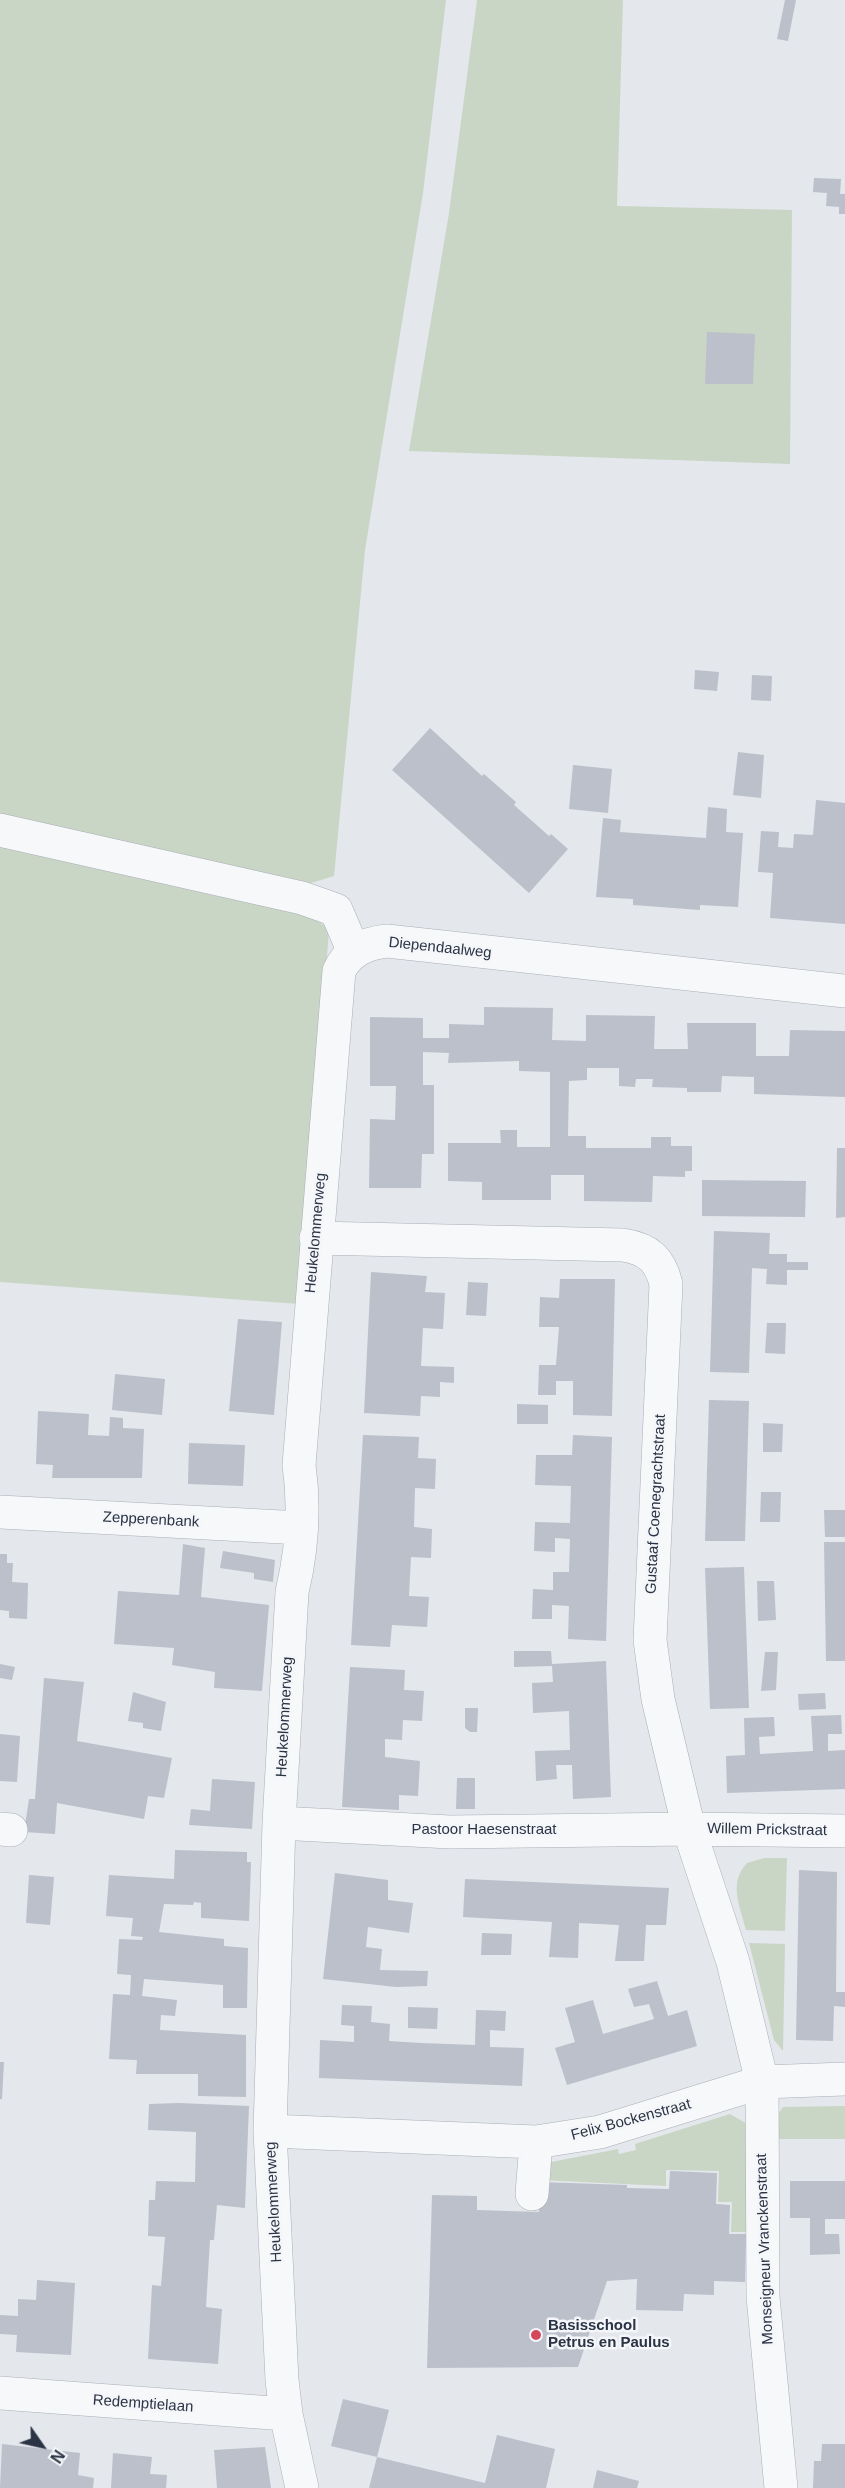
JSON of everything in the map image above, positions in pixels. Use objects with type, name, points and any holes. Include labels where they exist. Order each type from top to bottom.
[{"type":"street","points":[[0,830],[302,898],[336,910],[354,952]]},
{"type":"street","name":"Diependaalweg","points":[[354,952],[368,944],[387,941],[845,991]]},
{"type":"street","name":"Heukelommerweg","points":[[303,2488],[286,2414],[270,2131],[279,1823],[292,1592],[299,1565],[303,1494],[299,1465],[338,978],[342,964],[354,952]]},
{"type":"street","name":"Gustaaf Coenegrachtstraat","points":[[316,1238],[623,1245],[641,1248],[654,1257],[663,1270],[666,1284],[650,1640],[658,1699],[689,1829],[733,1962],[762,2082]]},
{"type":"street","name":"Zepperenbank","points":[[0,1512],[301,1528]]},
{"type":"street","name":"Pastoor Haesenstraat","points":[[279,1823],[450,1832],[689,1829]]},
{"type":"street","name":"Willem Prickstraat","points":[[689,1829],[845,1831]]},
{"type":"street","name":"Felix Bockenstraat","points":[[270,2131],[536,2142],[600,2132],[762,2082],[845,2079]]},
{"type":"street","name":"Monseigneur Vranckenstraat","points":[[762,2082],[763,2297],[781,2488]]},
{"type":"street","points":[[532,2194],[536,2142]]},
{"type":"street","name":"Redemptielaan","points":[[0,2394],[286,2414]]},
{"type":"green space","points":[[0,0],[446,0],[423,193],[365,550],[334,876],[311,883],[0,815]]},
{"type":"green space","points":[[477,0],[623,0],[617,206],[792,210],[790,464],[409,451],[449,213]]},
{"type":"green space","points":[[0,844],[313,916],[329,930],[299,1304],[0,1282]]},
{"type":"green space","points":[[764,1858],[787,1858],[785,1931],[746,1930],[737,1895],[738,1879],[747,1863]]},
{"type":"green space","points":[[749,1943],[785,1944],[783,2051],[774,2040]]},
{"type":"green space","points":[[845,2106],[845,2139],[772,2139],[773,2122],[783,2107]]},
{"type":"green space","points":[[730,2114],[749,2125],[751,2232],[731,2232],[732,2202],[718,2202],[719,2171],[666,2170],[666,2186],[540,2180],[541,2164],[618,2149],[619,2154],[636,2150],[635,2144]]},
{"type":"building","points":[[785,0],[796,0],[788,41],[777,39]]},
{"type":"building","points":[[814,178],[841,179],[840,194],[845,194],[845,214],[839,214],[839,207],[826,206],[827,193],[813,192]]},
{"type":"building","points":[[707,332],[755,334],[753,384],[705,384]]},
{"type":"building","points":[[695,670],[719,672],[717,691],[694,689]]},
{"type":"building","points":[[752,675],[772,676],[771,701],[751,700]]},
{"type":"building","points":[[430,728],[482,776],[484,774],[516,802],[514,805],[549,836],[551,834],[568,849],[529,893],[392,770]]},
{"type":"building","points":[[738,752],[764,755],[761,798],[733,795]]},
{"type":"building","points":[[573,765],[612,769],[608,813],[569,809]]},
{"type":"building","points":[[816,800],[845,803],[845,924],[770,918],[773,873],[758,872],[761,831],[779,832],[778,847],[793,848],[794,834],[813,835]]},
{"type":"building","points":[[708,807],[727,809],[726,832],[743,833],[738,907],[700,905],[700,910],[633,905],[633,899],[596,897],[603,818],[621,820],[620,832],[706,838]]},
{"type":"building","points":[[484,1007],[553,1008],[552,1040],[586,1041],[586,1015],[655,1016],[654,1049],[688,1049],[687,1023],[756,1023],[756,1056],[789,1056],[790,1030],[845,1031],[845,1097],[754,1094],[754,1077],[722,1076],[721,1092],[687,1092],[687,1088],[652,1087],[653,1079],[636,1079],[635,1087],[619,1086],[619,1068],[587,1068],[587,1080],[569,1081],[568,1136],[586,1136],[586,1148],[651,1148],[651,1137],[671,1137],[671,1146],[692,1146],[692,1171],[685,1171],[685,1177],[653,1176],[652,1202],[584,1201],[584,1175],[551,1175],[551,1200],[482,1200],[482,1182],[448,1181],[448,1143],[501,1143],[500,1130],[517,1130],[517,1147],[550,1147],[550,1072],[519,1071],[519,1061],[448,1063],[449,1053],[423,1052],[423,1085],[434,1085],[434,1154],[422,1154],[421,1188],[369,1188],[370,1119],[395,1120],[396,1086],[370,1086],[370,1017],[423,1018],[423,1038],[449,1038],[449,1024],[484,1025]]},
{"type":"building","points":[[837,1148],[845,1148],[845,1217],[836,1218]]},
{"type":"building","points":[[702,1180],[806,1181],[805,1217],[702,1216]]},
{"type":"building","points":[[714,1231],[770,1233],[769,1254],[787,1254],[787,1262],[808,1262],[808,1270],[787,1270],[787,1285],[766,1284],[767,1269],[752,1268],[749,1373],[710,1372]]},
{"type":"building","points":[[371,1272],[427,1276],[425,1292],[445,1293],[443,1329],[423,1328],[421,1366],[454,1367],[454,1383],[440,1382],[440,1397],[421,1396],[420,1416],[364,1413]]},
{"type":"building","points":[[560,1279],[615,1279],[612,1416],[573,1415],[573,1381],[556,1381],[556,1395],[538,1395],[539,1365],[556,1365],[559,1327],[539,1327],[540,1297],[559,1298]]},
{"type":"building","points":[[468,1282],[488,1283],[486,1316],[466,1315]]},
{"type":"building","points":[[238,1319],[282,1322],[274,1415],[229,1411]]},
{"type":"building","points":[[767,1323],[786,1323],[785,1354],[765,1353]]},
{"type":"building","points":[[115,1374],[165,1379],[162,1415],[112,1410]]},
{"type":"building","points":[[709,1400],[749,1401],[745,1541],[705,1541]]},
{"type":"building","points":[[517,1404],[548,1405],[548,1424],[517,1424]]},
{"type":"building","points":[[38,1411],[89,1414],[88,1435],[109,1436],[110,1417],[123,1418],[123,1428],[144,1429],[142,1478],[52,1478],[53,1465],[36,1464]]},
{"type":"building","points":[[763,1423],[783,1424],[782,1452],[763,1452]]},
{"type":"building","points":[[363,1435],[419,1437],[418,1458],[436,1459],[435,1489],[415,1488],[414,1527],[432,1529],[431,1558],[411,1557],[409,1596],[429,1597],[427,1627],[392,1625],[390,1647],[351,1645]]},
{"type":"building","points":[[573,1435],[612,1437],[606,1641],[568,1639],[569,1606],[552,1605],[552,1619],[532,1619],[533,1589],[553,1590],[553,1572],[569,1572],[570,1539],[555,1538],[555,1552],[534,1551],[535,1522],[570,1523],[571,1486],[535,1485],[536,1455],[572,1455]]},
{"type":"building","points":[[189,1443],[245,1445],[243,1486],[188,1484]]},
{"type":"building","points":[[761,1492],[781,1492],[780,1522],[760,1522]]},
{"type":"building","points":[[824,1510],[845,1510],[845,1537],[825,1537]]},
{"type":"building","points":[[824,1542],[845,1542],[845,1661],[826,1661]]},
{"type":"building","points":[[183,1544],[205,1548],[201,1597],[269,1605],[262,1691],[214,1688],[215,1672],[172,1665],[174,1648],[114,1644],[118,1591],[179,1595]]},
{"type":"building","points":[[223,1551],[275,1560],[273,1582],[254,1579],[254,1573],[220,1568]]},
{"type":"building","points":[[0,1554],[7,1554],[7,1563],[13,1563],[12,1582],[28,1583],[27,1619],[9,1618],[9,1611],[0,1610]]},
{"type":"building","points":[[744,1567],[749,1708],[710,1709],[705,1568]]},
{"type":"building","points":[[757,1581],[774,1581],[776,1620],[758,1621]]},
{"type":"building","points":[[514,1651],[551,1651],[552,1664],[606,1661],[611,1797],[573,1799],[572,1765],[556,1765],[557,1779],[536,1781],[535,1751],[570,1750],[569,1711],[533,1713],[532,1683],[553,1682],[552,1666],[514,1667]]},
{"type":"building","points":[[765,1652],[778,1652],[776,1690],[761,1691]]},
{"type":"building","points":[[0,1664],[15,1667],[12,1680],[0,1678]]},
{"type":"building","points":[[350,1667],[405,1670],[404,1690],[424,1691],[422,1721],[403,1720],[402,1740],[385,1739],[385,1757],[420,1761],[418,1796],[399,1795],[399,1810],[342,1807]]},
{"type":"building","points":[[44,1678],[84,1682],[77,1741],[172,1758],[164,1798],[148,1796],[144,1819],[57,1803],[55,1834],[24,1832],[29,1799],[35,1799]]},
{"type":"building","points":[[133,1692],[166,1702],[161,1731],[143,1728],[143,1723],[128,1721]]},
{"type":"building","points":[[825,1693],[826,1709],[799,1710],[798,1694]]},
{"type":"building","points":[[465,1708],[478,1708],[477,1732],[470,1732],[465,1728]]},
{"type":"building","points":[[841,1715],[842,1734],[828,1734],[828,1751],[845,1750],[845,1789],[727,1793],[726,1756],[745,1755],[744,1718],[774,1717],[775,1736],[759,1737],[760,1754],[813,1751],[811,1716]]},
{"type":"building","points":[[0,1734],[20,1736],[17,1782],[0,1781]]},
{"type":"building","points":[[457,1778],[475,1778],[475,1809],[456,1809]]},
{"type":"building","points":[[212,1779],[255,1782],[252,1829],[189,1825],[191,1809],[210,1811]]},
{"type":"building","points":[[175,1850],[247,1852],[247,1862],[251,1862],[249,1921],[201,1918],[201,1903],[164,1904],[159,1932],[224,1939],[224,1946],[248,1948],[247,2008],[223,2008],[223,1985],[144,1979],[142,1996],[177,2000],[175,2016],[161,2015],[160,2030],[246,2035],[246,2097],[198,2096],[198,2074],[136,2074],[137,2060],[109,2059],[113,1994],[130,1995],[131,1975],[117,1974],[119,1939],[142,1940],[143,1937],[131,1936],[133,1918],[106,1916],[109,1875],[174,1879]]},
{"type":"building","points":[[799,1870],[837,1872],[836,1992],[845,1992],[845,2007],[834,2006],[833,2041],[796,2040]]},
{"type":"building","points":[[335,1873],[388,1880],[388,1900],[413,1903],[409,1933],[368,1927],[366,1947],[382,1949],[380,1970],[428,1971],[427,1986],[396,1987],[323,1979]]},
{"type":"building","points":[[29,1875],[54,1877],[50,1925],[26,1923]]},
{"type":"building","points":[[465,1879],[669,1888],[666,1925],[646,1925],[644,1961],[615,1961],[619,1925],[579,1923],[578,1958],[549,1957],[552,1922],[463,1917]]},
{"type":"building","points":[[482,1933],[512,1934],[511,1955],[481,1955]]},
{"type":"building","points":[[657,1981],[668,2016],[687,2010],[697,2046],[567,2085],[555,2048],[575,2042],[565,2008],[593,2000],[603,2034],[654,2019],[649,2004],[634,2007],[628,1989]]},
{"type":"building","points":[[342,2005],[372,2006],[371,2022],[390,2024],[389,2041],[475,2045],[476,2010],[506,2011],[505,2031],[490,2030],[490,2047],[524,2048],[522,2086],[319,2078],[320,2040],[354,2042],[354,2026],[341,2025]]},
{"type":"building","points":[[408,2007],[438,2008],[437,2029],[408,2028]]},
{"type":"building","points":[[0,2062],[4,2062],[2,2099],[0,2099]]},
{"type":"building","points":[[149,2104],[249,2106],[245,2208],[217,2205],[214,2240],[210,2240],[206,2307],[222,2309],[218,2364],[148,2359],[152,2285],[161,2286],[165,2237],[148,2236],[149,2200],[155,2200],[156,2181],[195,2182],[196,2132],[148,2130]]},
{"type":"building","points":[[670,2171],[717,2173],[716,2204],[730,2205],[729,2234],[746,2234],[745,2282],[714,2281],[714,2295],[684,2294],[683,2311],[636,2310],[637,2279],[607,2281],[578,2367],[427,2368],[432,2195],[477,2196],[477,2210],[539,2212],[540,2182],[669,2189]]},
{"type":"building","points":[[790,2181],[845,2181],[845,2219],[825,2219],[825,2234],[839,2234],[840,2254],[810,2255],[810,2218],[790,2218]]},
{"type":"building","points":[[37,2280],[75,2283],[71,2355],[16,2352],[17,2335],[0,2334],[0,2315],[18,2316],[18,2299],[36,2300]]},
{"type":"building","points":[[343,2399],[389,2410],[377,2457],[331,2446]]},
{"type":"building","points":[[497,2435],[555,2449],[546,2488],[369,2488],[377,2457],[485,2483]]},
{"type":"building","points":[[2,2444],[80,2453],[78,2475],[94,2478],[93,2488],[0,2488]]},
{"type":"building","points":[[822,2444],[845,2444],[845,2488],[813,2488],[814,2461],[821,2461]]},
{"type":"building","points":[[265,2447],[271,2488],[217,2488],[214,2450]]},
{"type":"building","points":[[113,2453],[152,2457],[150,2474],[167,2475],[166,2488],[111,2488]]},
{"type":"building","points":[[597,2470],[639,2481],[637,2488],[593,2488]]},
{"type":"place","name":"Basisschool Petrus en Paulus","points":[[536,2335]]}]
